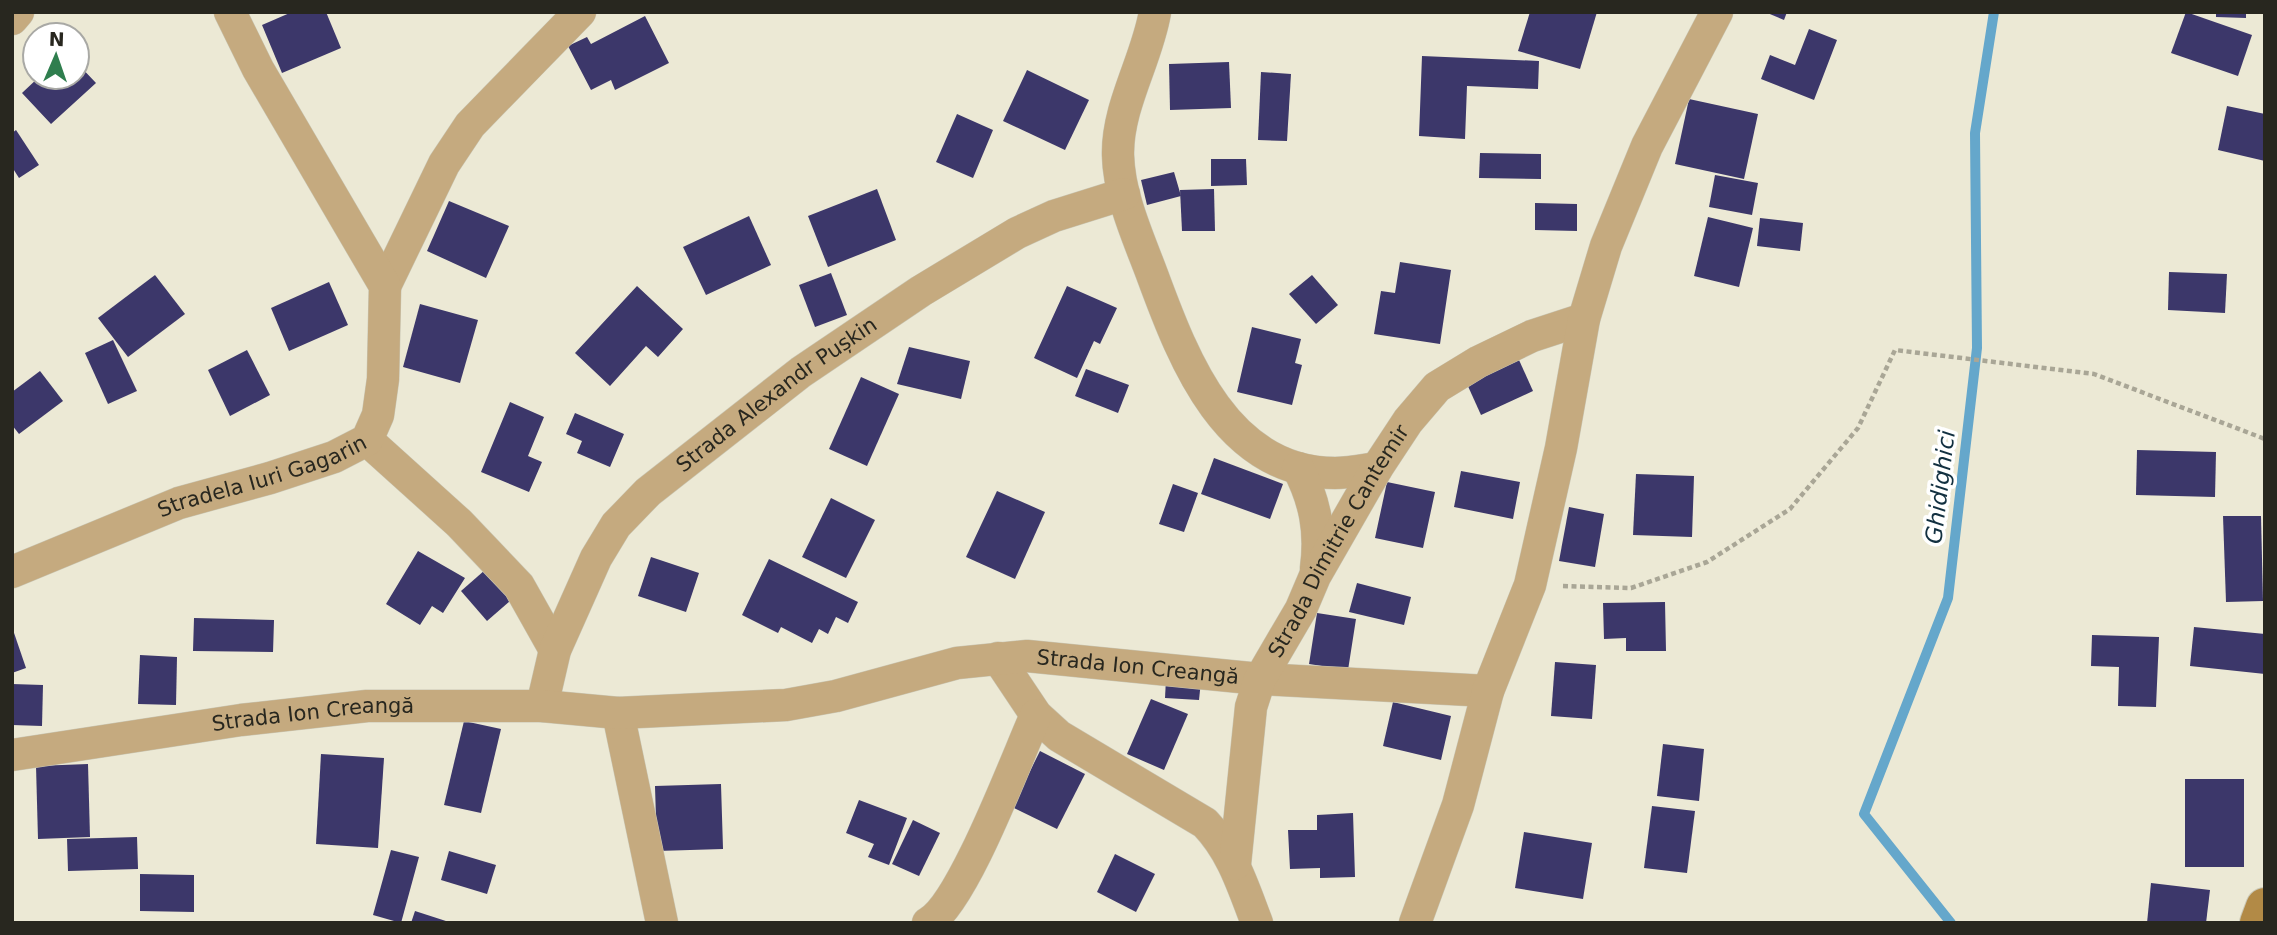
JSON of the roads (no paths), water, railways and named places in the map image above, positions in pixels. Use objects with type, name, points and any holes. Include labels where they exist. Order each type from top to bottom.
[{"type":"street","points":[[12,19],[18,12]]},
{"type":"street","points":[[230,12],[258,69],[386,286]]},
{"type":"street","name":"Stradela Iuri Gagarin","points":[[12,572],[179,503],[334,457],[367,440],[378,415],[383,379],[386,286],[444,164],[470,125],[580,12]]},
{"type":"street","points":[[1155,12],[1149,47],[1121,122],[1118,156],[1124,194],[1168,318],[1204,393],[1258,451],[1298,468],[1334,473],[1377,468]]},
{"type":"street","points":[[1415,923],[1458,805],[1488,691],[1531,585],[1561,448],[1584,318],[1606,246],[1647,146],[1717,12]]},
{"type":"street","name":"Strada Alexandr Pușkin","points":[[542,706],[555,650],[596,558],[616,525],[648,492],[801,372],[921,291],[1054,216],[1124,194]]},
{"type":"street","name":"Strada Dimitrie Cantemir","points":[[1235,864],[1251,707],[1260,678],[1301,609],[1315,576],[1377,468],[1408,421],[1437,387],[1478,362],[1521,341],[1584,318]]},
{"type":"street","points":[[367,440],[459,523],[519,586],[555,650]]},
{"type":"street","points":[[1298,468],[1311,494],[1315,515],[1319,542],[1315,576]]},
{"type":"street","name":"Strada Ion Creangă","points":[[998,657],[1036,715],[1059,736],[1205,823],[1220,839],[1235,864],[1256,923]]},
{"type":"street","name":"Strada Ion Creangă","points":[[12,755],[312,710],[436,704],[542,706],[618,713],[786,705],[836,696],[957,663],[998,657],[1084,659],[1260,678],[1488,691]]},
{"type":"street","points":[[618,713],[662,923]]},
{"type":"street","points":[[928,923],[938,917],[958,887],[1036,715]]},
{"type":"street","points":[[2259,923],[2265,907]]},
{"type":"waterway","name":"Ghidighici","points":[[1951,923],[1864,814],[1948,598],[1977,348],[1975,133],[1994,12]]}]
